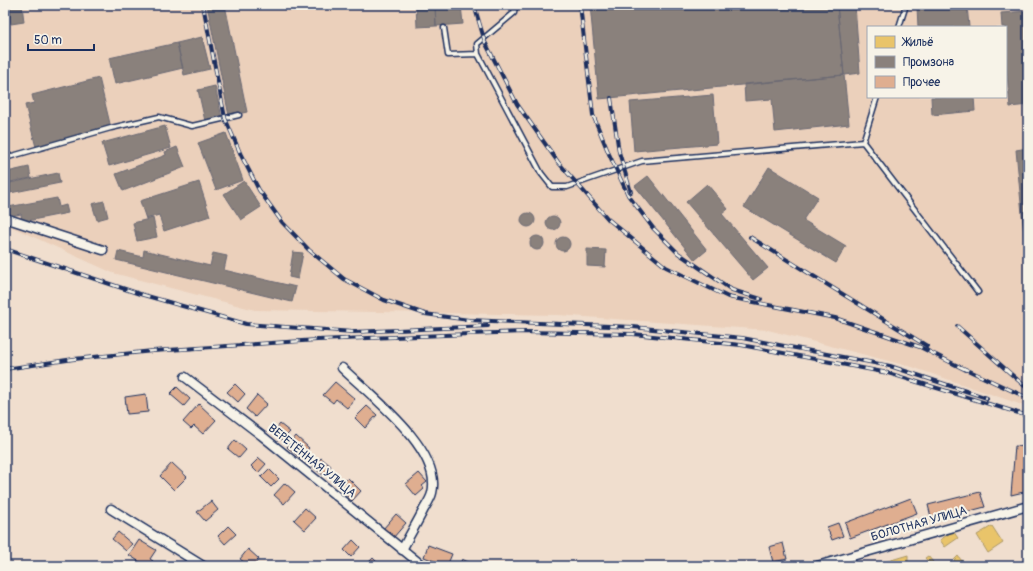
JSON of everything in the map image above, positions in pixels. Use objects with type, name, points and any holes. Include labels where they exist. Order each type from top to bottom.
[{"type":"street","points":[[5,218],[103,250]]},
{"type":"street","points":[[342,368],[408,430],[421,448],[431,467],[433,480],[432,494],[402,550]]},
{"type":"street","name":"ВЕРЕТЁННАЯ УЛИЦА","points":[[186,377],[261,435],[423,566]]},
{"type":"street","name":"БОЛОТНАЯ УЛИЦА","points":[[817,566],[1028,506]]},
{"type":"street","points":[[111,509],[203,566]]},
{"type":"lane","points":[[515,5],[514,14],[477,44],[478,54],[541,173],[552,187],[567,187],[642,161],[863,142]]},
{"type":"lane","points":[[899,26],[906,5]]},
{"type":"lane","points":[[444,28],[448,55],[478,54]]},
{"type":"lane","points":[[863,142],[877,98]]},
{"type":"lane","points":[[5,158],[111,128],[159,117],[192,126],[239,115]]},
{"type":"lane","points":[[863,142],[978,292]]},
{"type":"shaded area","points":[[5,5],[1028,5],[1028,407],[912,367],[768,330],[558,315],[255,310],[113,273],[5,224]]},
{"type":"building: Жильё","points":[[992,526],[1003,543],[988,553],[977,535]]},
{"type":"building: Жильё","points":[[953,531],[958,538],[945,547],[940,540]]},
{"type":"building: Жильё","points":[[908,555],[908,566],[871,566]]},
{"type":"building: Жильё","points":[[928,556],[933,562],[931,565],[925,558]]},
{"type":"building: Жильё","points":[[958,556],[962,561],[958,565],[954,560]]},
{"type":"building: Промзона","points":[[8,5],[22,5],[24,22],[11,24]]},
{"type":"building: Промзона","points":[[207,5],[225,5],[247,112],[229,116]]},
{"type":"building: Промзона","points":[[416,5],[435,5],[436,26],[417,27]]},
{"type":"building: Промзона","points":[[435,5],[461,5],[463,24],[436,26]]},
{"type":"building: Промзона","points":[[590,5],[837,5],[844,75],[599,99]]},
{"type":"building: Промзона","points":[[837,5],[855,5],[860,73],[844,75]]},
{"type":"building: Промзона","points":[[967,5],[969,26],[918,26],[917,7]]},
{"type":"building: Промзона","points":[[1028,11],[1028,105],[1010,107],[1007,75],[1007,26],[1002,26],[1001,13]]},
{"type":"building: Промзона","points":[[202,37],[210,69],[184,75],[177,43]]},
{"type":"building: Промзона","points":[[177,43],[183,68],[115,84],[109,58]]},
{"type":"building: Промзона","points":[[844,75],[849,124],[775,132],[772,99],[745,101],[744,84]]},
{"type":"building: Промзона","points":[[99,78],[111,128],[36,147],[25,105],[34,103],[32,95]]},
{"type":"building: Промзона","points":[[215,86],[222,118],[205,121],[198,90]]},
{"type":"building: Промзона","points":[[713,95],[717,144],[634,151],[630,102]]},
{"type":"building: Промзона","points":[[931,98],[974,98],[975,111],[932,115]]},
{"type":"building: Промзона","points":[[165,126],[171,148],[109,166],[102,143]]},
{"type":"building: Промзона","points":[[226,133],[243,180],[216,190],[198,143]]},
{"type":"building: Промзона","points":[[177,147],[185,167],[123,191],[116,174],[166,155],[165,152]]},
{"type":"building: Промзона","points":[[1028,148],[1028,267],[1027,267],[1016,150]]},
{"type":"building: Промзона","points":[[29,167],[31,178],[5,183],[5,168],[7,168],[7,172]]},
{"type":"building: Промзона","points":[[769,167],[818,197],[803,220],[846,246],[836,263],[744,207]]},
{"type":"building: Промзона","points":[[58,173],[60,183],[5,194],[5,184]]},
{"type":"building: Промзона","points":[[648,176],[707,250],[695,260],[635,186]]},
{"type":"building: Промзона","points":[[244,181],[261,207],[241,220],[224,194]]},
{"type":"building: Промзона","points":[[199,182],[210,216],[164,231],[159,215],[146,219],[140,201]]},
{"type":"building: Промзона","points":[[707,184],[728,209],[722,214],[768,268],[753,280],[686,202]]},
{"type":"building: Промзона","points":[[57,198],[59,207],[66,205],[68,213],[22,222],[21,214],[10,216],[8,207]]},
{"type":"building: Промзона","points":[[104,201],[108,217],[97,220],[92,204]]},
{"type":"building: Промзона","points":[[525,213],[531,213],[535,217],[535,223],[531,227],[525,227],[521,223],[521,217]]},
{"type":"building: Промзона","points":[[550,216],[556,216],[560,220],[560,226],[556,230],[550,230],[546,226],[546,220]]},
{"type":"building: Промзона","points":[[153,218],[157,237],[137,241],[133,223]]},
{"type":"building: Промзона","points":[[534,236],[540,236],[544,240],[544,246],[540,250],[534,250],[530,246],[530,240]]},
{"type":"building: Промзона","points":[[560,237],[566,237],[570,241],[570,247],[566,251],[560,251],[556,247],[556,241]]},
{"type":"building: Промзона","points":[[587,249],[606,250],[605,267],[587,266]]},
{"type":"building: Промзона","points":[[144,250],[210,266],[213,253],[227,256],[224,270],[296,287],[292,302],[116,260],[118,251],[143,257]]},
{"type":"building: Промзона","points":[[293,252],[303,253],[298,279],[289,277]]},
{"type":"building: Промзона","points":[[1028,291],[1028,310],[1025,310],[1023,292]]},
{"type":"building: Прочее","points":[[335,382],[355,399],[347,408],[336,399],[333,403],[323,395]]},
{"type":"building: Прочее","points":[[235,384],[245,394],[238,402],[227,392]]},
{"type":"building: Прочее","points":[[177,387],[190,399],[184,406],[170,394]]},
{"type":"building: Прочее","points":[[146,394],[148,412],[127,414],[125,397]]},
{"type":"building: Прочее","points":[[257,395],[267,404],[255,417],[246,409]]},
{"type":"building: Прочее","points":[[199,404],[216,420],[203,434],[194,426],[191,429],[183,422]]},
{"type":"building: Прочее","points":[[367,406],[377,415],[365,428],[355,418]]},
{"type":"building: Прочее","points":[[280,424],[290,432],[282,440],[273,432]]},
{"type":"building: Прочее","points":[[296,436],[309,448],[300,458],[287,447]]},
{"type":"building: Прочее","points":[[235,440],[246,450],[239,458],[228,449]]},
{"type":"building: Прочее","points":[[1015,446],[1028,447],[1028,491],[1011,495]]},
{"type":"building: Прочее","points":[[259,458],[266,464],[258,473],[251,466]]},
{"type":"building: Прочее","points":[[321,458],[331,466],[323,475],[313,467]]},
{"type":"building: Прочее","points":[[172,463],[187,477],[174,490],[160,476]]},
{"type":"building: Прочее","points":[[269,469],[279,479],[271,487],[261,477]]},
{"type":"building: Прочее","points":[[419,473],[427,482],[422,486],[424,489],[416,496],[406,484]]},
{"type":"building: Прочее","points":[[348,478],[361,491],[352,501],[338,488]]},
{"type":"building: Прочее","points":[[285,483],[295,492],[284,504],[274,495]]},
{"type":"building: Прочее","points":[[980,492],[985,507],[932,521],[928,505]]},
{"type":"building: Прочее","points":[[911,498],[917,513],[850,538],[845,523]]},
{"type":"building: Прочее","points":[[211,501],[218,510],[205,521],[197,512]]},
{"type":"building: Прочее","points":[[305,508],[316,518],[305,530],[294,520]]},
{"type":"building: Прочее","points":[[396,514],[406,523],[393,538],[383,529]]},
{"type":"building: Прочее","points":[[838,523],[843,536],[832,540],[827,527]]},
{"type":"building: Прочее","points":[[228,526],[236,534],[225,544],[218,536]]},
{"type":"building: Прочее","points":[[118,532],[132,544],[126,551],[112,539]]},
{"type":"building: Прочее","points":[[139,540],[156,550],[150,559],[153,561],[150,566],[146,566],[129,555]]},
{"type":"building: Прочее","points":[[353,540],[360,547],[351,557],[344,550]]},
{"type":"building: Прочее","points":[[783,543],[787,559],[773,562],[769,547]]},
{"type":"building: Прочее","points":[[428,545],[452,554],[447,566],[424,557]]},
{"type":"building: Прочее","points":[[248,549],[259,559],[253,566],[249,566],[240,559]]},
{"type":"building: Прочее","points":[[373,558],[380,565],[365,566]]},
{"type":"building: Прочее","points":[[462,559],[476,566],[459,566]]},
{"type":"railway","points":[[203,5],[225,118],[241,155],[259,190],[282,222],[309,250],[344,279],[384,300],[425,314],[469,320],[633,327],[742,338],[890,366],[987,398]]},
{"type":"railway","points":[[474,5],[485,42],[517,104],[558,162],[608,219],[666,267],[728,297],[835,318],[920,347],[966,370]]},
{"type":"railway","points":[[580,5],[593,115],[628,195],[653,228],[678,253],[732,290],[761,299]]},
{"type":"railway","points":[[611,98],[619,152],[631,192]]},
{"type":"railway","points":[[750,237],[927,346]]},
{"type":"railway","points":[[5,249],[140,294],[246,324],[353,332],[488,326]]},
{"type":"railway","points":[[957,326],[1028,389]]},
{"type":"railway","points":[[5,369],[74,359],[153,351],[317,340],[524,332],[633,334],[741,345],[888,373],[1028,416]]},
{"type":"railway","points":[[961,367],[1028,398]]}]
